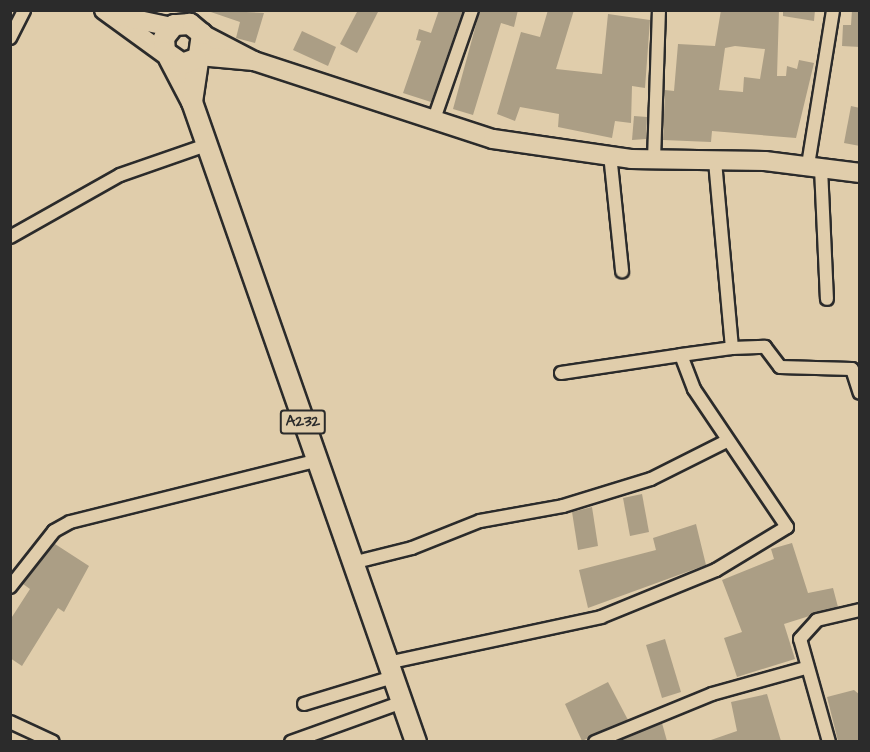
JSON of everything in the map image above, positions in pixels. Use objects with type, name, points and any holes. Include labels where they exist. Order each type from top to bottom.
[{"type":"main road","points":[[106,12],[198,24],[254,61]]},
{"type":"main road","points":[[106,12],[182,64],[198,58],[254,61],[434,119],[554,152],[610,154],[654,160],[815,166],[860,173]]},
{"type":"main road","points":[[168,56],[164,38],[174,21]]},
{"type":"main road","points":[[198,24],[198,58]]},
{"type":"main road","name":"A232","points":[[168,56],[192,102],[315,461],[416,741]]},
{"type":"main road","name":"A232","points":[[192,102],[198,58]]},
{"type":"street","points":[[10,38],[24,10]]},
{"type":"street","points":[[434,119],[472,10]]},
{"type":"street","points":[[654,160],[658,10]]},
{"type":"street","points":[[827,299],[815,166],[833,10]]},
{"type":"street","points":[[11,236],[110,180],[206,145]]},
{"type":"street","points":[[610,154],[622,271]]},
{"type":"street","points":[[715,161],[732,348]]},
{"type":"street","points":[[561,374],[732,348],[765,347],[780,367],[852,369],[860,393]]},
{"type":"street","points":[[304,705],[390,670],[601,617],[716,570],[780,534],[787,520],[727,441],[694,389],[681,355]]},
{"type":"street","points":[[352,563],[412,548],[480,521],[563,506],[651,479],[727,441]]},
{"type":"street","points":[[10,588],[54,531],[70,522],[315,461]]},
{"type":"street","points":[[829,741],[806,668],[800,639],[805,627],[860,610]]},
{"type":"street","points":[[595,741],[712,694],[806,668]]},
{"type":"street","points":[[291,741],[402,702]]},
{"type":"street","points":[[10,722],[53,741]]},
{"type":"building","points":[[205,10],[264,13],[255,43],[236,38],[240,22]]},
{"type":"building","points":[[358,10],[379,10],[357,53],[340,44]]},
{"type":"building","points":[[439,10],[463,10],[431,102],[403,93],[421,41],[416,40],[419,29],[431,33]]},
{"type":"building","points":[[480,10],[518,10],[514,27],[501,23],[473,115],[453,109]]},
{"type":"building","points":[[548,10],[574,10],[556,69],[602,74],[608,14],[650,20],[645,88],[632,86],[631,123],[615,121],[612,138],[558,127],[559,114],[520,107],[515,121],[497,114],[521,32],[540,37]]},
{"type":"building","points":[[721,10],[779,10],[777,76],[786,76],[787,66],[797,69],[799,60],[814,63],[796,138],[712,131],[711,142],[663,140],[665,90],[674,91],[678,44],[715,46]],"holes":[[[735,46],[765,49],[760,79],[744,77],[743,92],[719,90],[725,48]]]},
{"type":"building","points":[[783,10],[815,10],[814,21],[783,16]]},
{"type":"building","points":[[852,10],[860,10],[860,47],[842,46],[843,25],[851,25]]},
{"type":"building","points":[[302,31],[336,47],[328,66],[293,50]]},
{"type":"building","points":[[851,106],[860,108],[860,146],[844,143]]},
{"type":"building","points":[[634,116],[647,117],[646,139],[632,140]]},
{"type":"building","points":[[642,494],[649,532],[630,536],[623,498]]},
{"type":"building","points":[[592,507],[598,546],[578,550],[572,512]]},
{"type":"building","points":[[696,524],[706,565],[588,608],[579,570],[656,550],[653,538]]},
{"type":"building","points":[[792,543],[808,593],[833,588],[838,607],[784,624],[795,659],[737,677],[724,638],[742,632],[722,580],[774,559],[771,549]]},
{"type":"building","points":[[55,544],[89,566],[64,612],[58,608],[22,666],[10,658],[10,620],[30,589],[23,584]]},
{"type":"building","points":[[665,639],[681,692],[662,698],[646,645]]},
{"type":"building","points":[[608,682],[628,720],[582,741],[565,704]]},
{"type":"building","points":[[854,690],[860,695],[860,741],[838,741],[827,697]]},
{"type":"building","points":[[767,694],[781,741],[708,741],[737,731],[731,702]]},
{"type":"building","points":[[662,723],[667,741],[618,741]]}]
